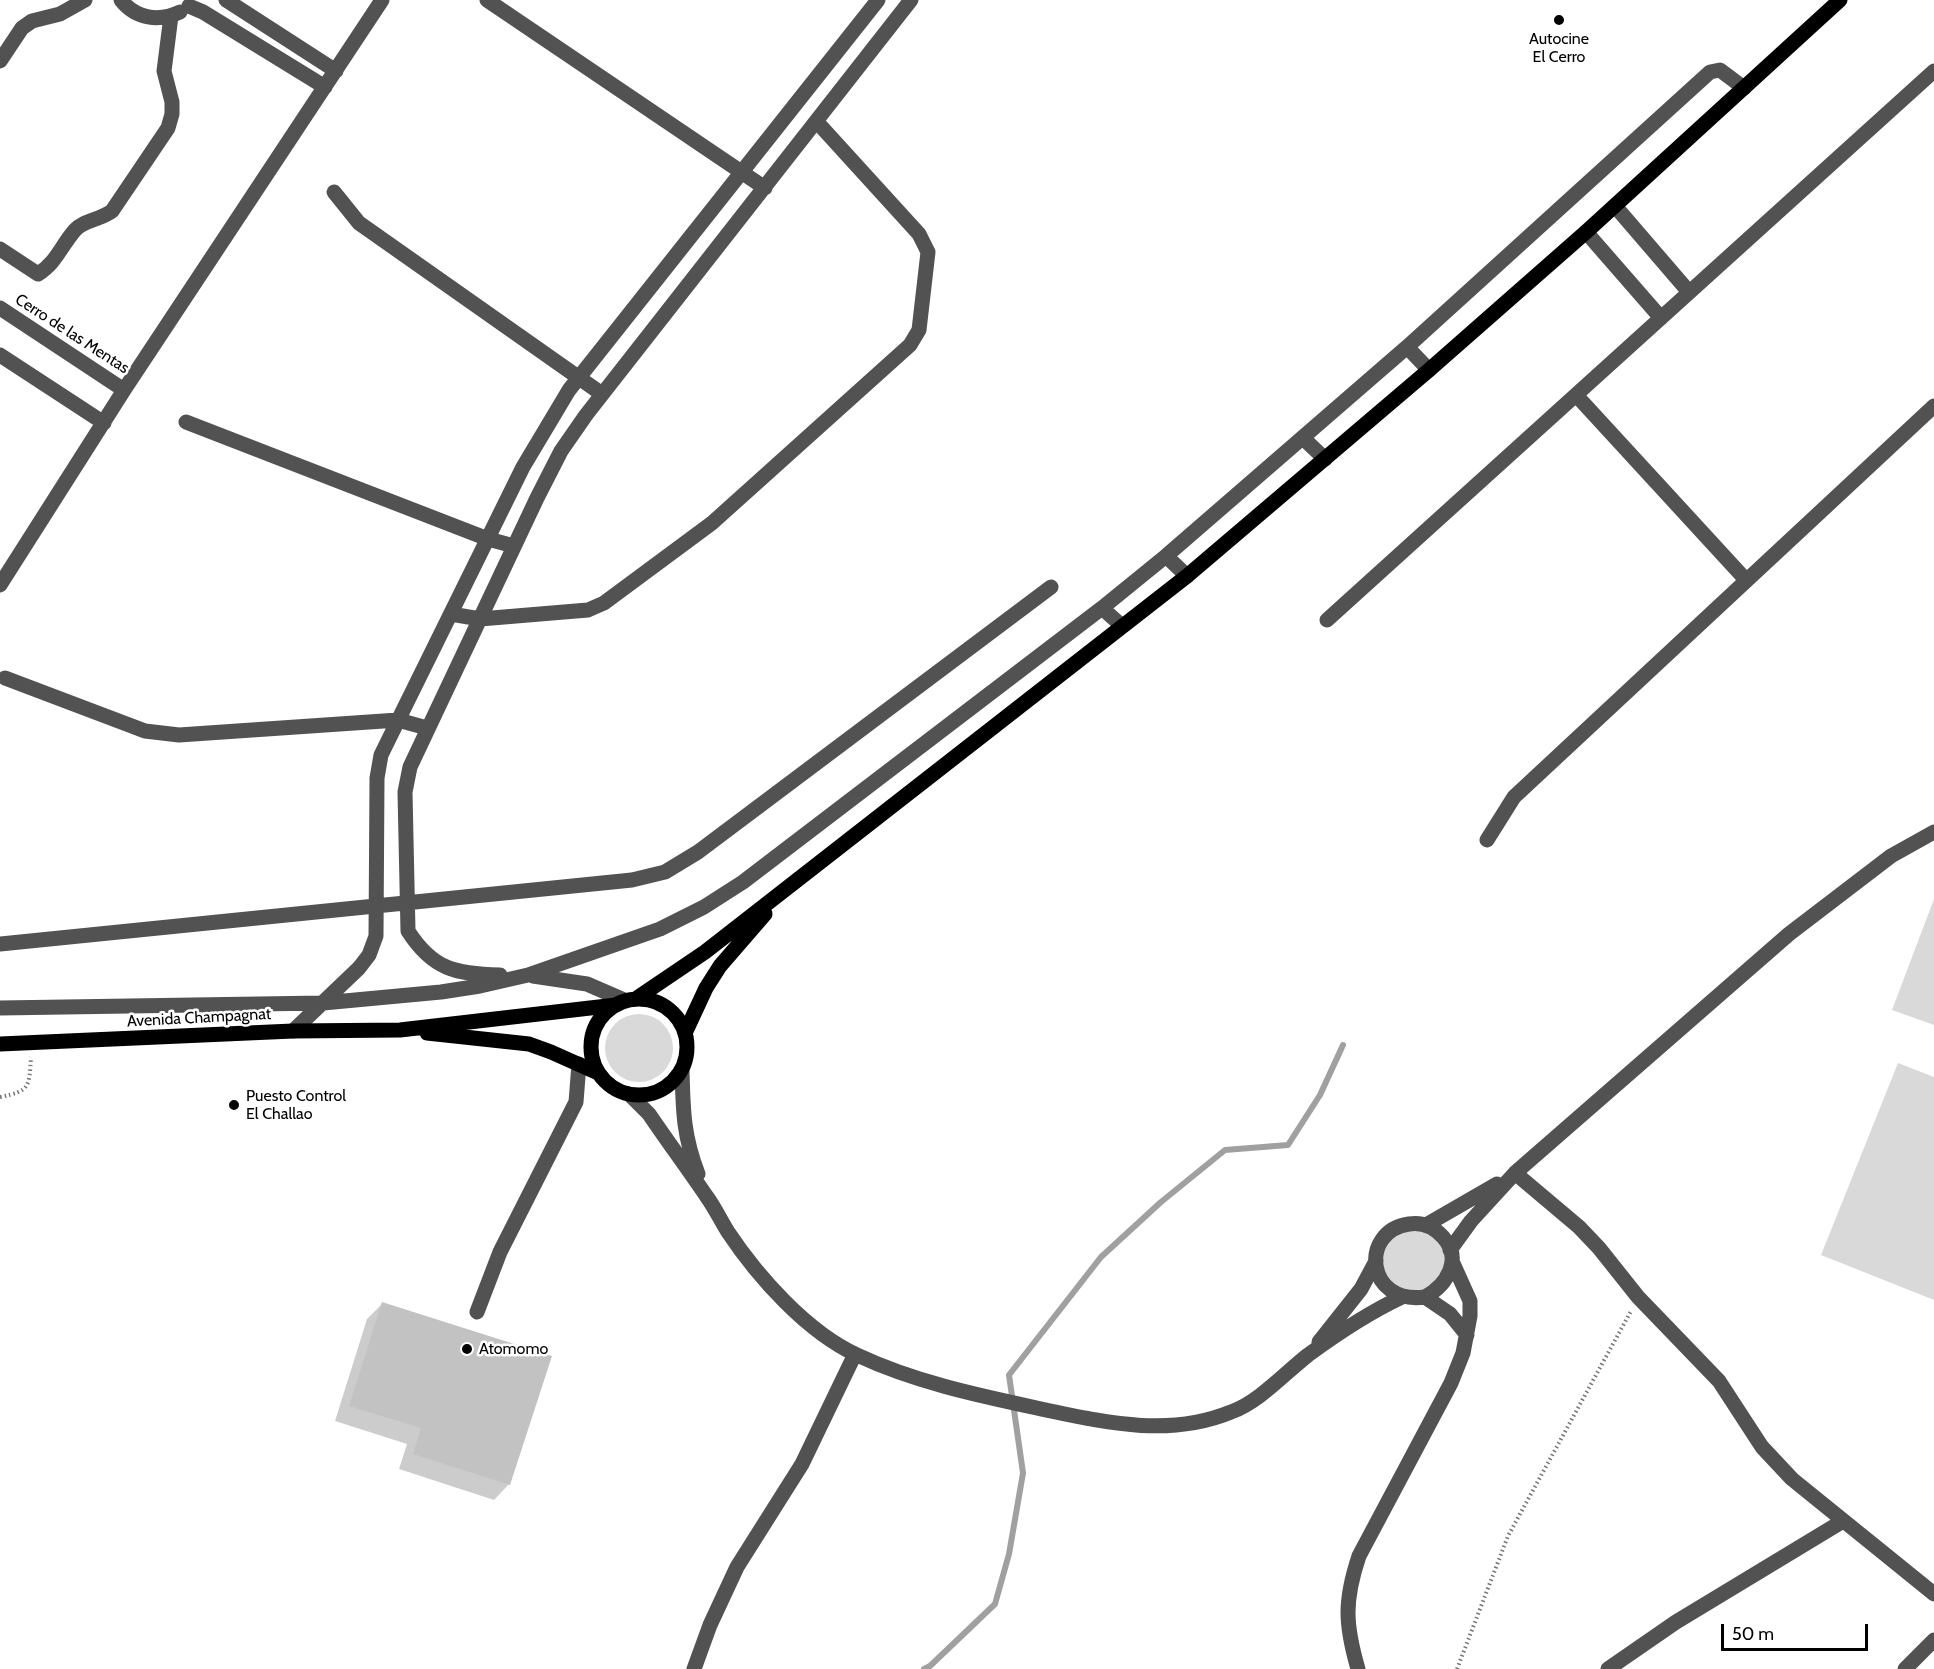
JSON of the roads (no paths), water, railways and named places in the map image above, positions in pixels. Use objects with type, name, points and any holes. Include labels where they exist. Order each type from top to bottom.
[{"type":"main road","points":[[626,1001],[650,999],[662,1003],[672,1010],[686,1031],[687,1050],[682,1069],[666,1088],[642,1095],[629,1094],[606,1083],[598,1073],[590,1049],[591,1036],[603,1014],[705,952],[1187,576],[1429,370],[1586,232],[1840,0]]},
{"type":"main road","points":[[686,1031],[706,988],[720,966],[786,888]]},
{"type":"main road","name":"Avenida Champagnat","points":[[400,1030],[626,1001]]},
{"type":"main road","name":"Avenida Champagnat","points":[[0,1044],[293,1031],[400,1030],[529,1044],[598,1073]]},
{"type":"street","points":[[0,62],[22,28],[32,21],[60,14],[85,0]]},
{"type":"street","points":[[121,0],[135,12],[146,17],[159,18],[171,16],[192,3],[325,87]]},
{"type":"street","points":[[226,0],[336,71]]},
{"type":"street","points":[[0,585],[124,390],[382,0]]},
{"type":"street","points":[[487,0],[765,188]]},
{"type":"street","points":[[293,1031],[359,968],[369,955],[376,936],[377,778],[381,755],[523,467],[568,390],[878,0]]},
{"type":"street","points":[[626,1001],[587,984],[528,975],[459,972],[440,965],[420,948],[408,931],[405,792],[410,767],[561,451],[602,394],[911,0]]},
{"type":"street","points":[[0,249],[38,274],[49,267],[75,230],[84,223],[102,218],[112,211],[168,128],[172,114],[172,102],[164,71],[171,16]]},
{"type":"street","points":[[0,1008],[323,1003],[441,992],[528,975],[660,929],[704,907],[743,882],[1102,609],[1166,556],[1407,347],[1710,72],[1720,70],[1744,88]]},
{"type":"street","points":[[1327,620],[1934,71]]},
{"type":"street","points":[[451,614],[480,619],[588,610],[604,603],[712,523],[910,345],[920,330],[928,252],[919,234],[817,122]]},
{"type":"street","points":[[334,192],[359,223],[602,394]]},
{"type":"street","points":[[1615,206],[1689,292]]},
{"type":"street","points":[[1586,232],[1661,318]]},
{"type":"street","name":"Cerro de las Mentas","points":[[0,308],[124,390]]},
{"type":"street","points":[[1407,347],[1429,370]]},
{"type":"street","points":[[0,355],[104,423]]},
{"type":"street","points":[[1576,395],[1746,580]]},
{"type":"street","points":[[1486,840],[1514,797],[1934,406]]},
{"type":"street","points":[[186,422],[514,546]]},
{"type":"street","points":[[1303,438],[1325,459]]},
{"type":"street","points":[[1166,556],[1187,576]]},
{"type":"street","points":[[0,944],[632,880],[665,872],[698,852],[1051,587]]},
{"type":"street","points":[[1102,609],[1122,626]]},
{"type":"street","points":[[5,678],[145,730],[179,735],[398,720],[427,728]]},
{"type":"street","points":[[1376,1261],[1383,1283],[1391,1292],[1413,1299],[1436,1292],[1450,1273],[1451,1255],[1472,1221],[1515,1173],[1789,934],[1891,856],[1934,832]]},
{"type":"street","points":[[477,1312],[500,1252],[576,1102],[579,1064]]},
{"type":"street","points":[[682,1069],[684,1122],[691,1155],[708,1199]]},
{"type":"street","points":[[629,1094],[649,1114],[729,1233],[774,1290],[812,1326],[855,1354],[964,1393],[1121,1425],[1165,1427],[1192,1424],[1233,1412],[1270,1388],[1308,1356],[1366,1314],[1402,1297]]},
{"type":"street","points":[[1426,1225],[1515,1173]]},
{"type":"street","points":[[1515,1173],[1593,1241],[1638,1297],[1719,1381],[1762,1447],[1792,1479],[1934,1594]]},
{"type":"street","points":[[1308,1356],[1361,1288],[1376,1261],[1383,1239],[1392,1230],[1414,1223],[1426,1225],[1445,1239],[1470,1301],[1467,1335],[1463,1353],[1451,1383],[1359,1556],[1350,1582],[1346,1611],[1350,1642],[1358,1669]]},
{"type":"street","points":[[1425,1297],[1450,1314],[1467,1335]]},
{"type":"street","points":[[694,1669],[710,1625],[737,1567],[802,1464],[855,1354]]},
{"type":"street","points":[[1608,1669],[1676,1622],[1843,1521]]},
{"type":"street","points":[[1905,1669],[1934,1640]]},
{"type":"waterway","points":[[924,1669],[930,1666],[995,1604],[1009,1554],[1023,1473],[1009,1375],[1101,1257],[1161,1202],[1225,1150],[1288,1145],[1320,1095],[1343,1045]]},
{"type":"place","name":"Autocine El Cerro","points":[[1559,20]]},
{"type":"place","name":"Puesto Control El Challao","points":[[234,1105]]},
{"type":"place","name":"Atomomo","points":[[467,1349]]}]
